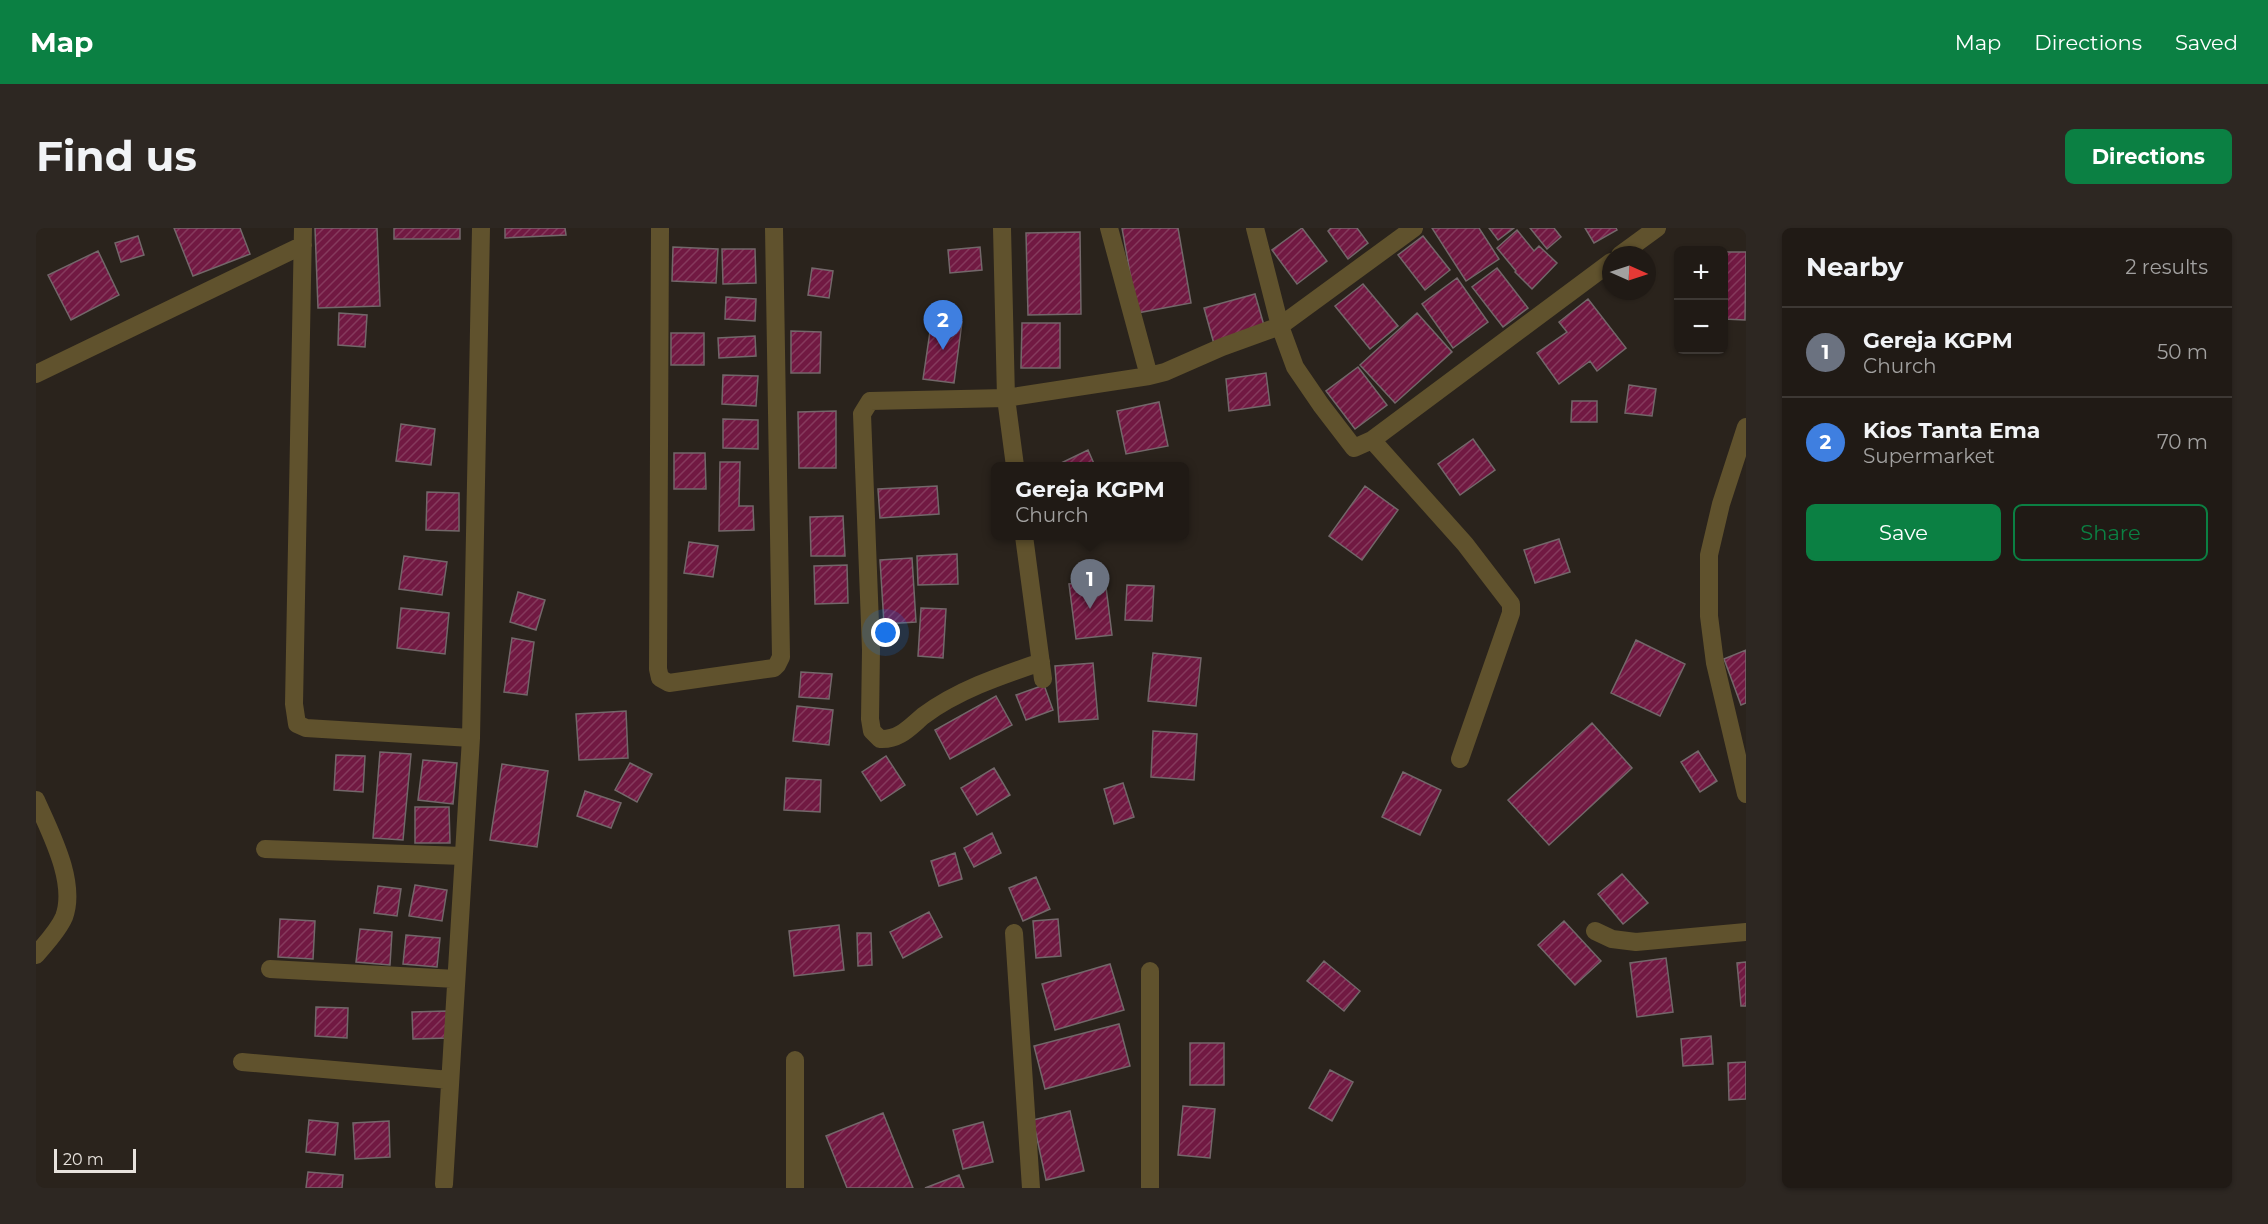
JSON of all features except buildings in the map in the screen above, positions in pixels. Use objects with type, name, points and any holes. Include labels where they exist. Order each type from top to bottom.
[{"type":"street","points":[[444,1184],[471,738],[481,228]]},
{"type":"street","points":[[660,228],[658,669],[660,678],[669,683],[774,668],[781,657],[774,228]]},
{"type":"street","points":[[1002,228],[1006,398],[1014,462]]},
{"type":"street","points":[[1109,228],[1149,376]]},
{"type":"street","points":[[1255,228],[1280,326],[1294,367],[1352,446],[1357,448],[1372,440],[1602,269]]},
{"type":"street","points":[[1025,540],[1042,670],[991,679],[942,703],[896,738],[880,739],[872,730],[870,719],[871,650],[862,414],[870,401],[1006,398],[1166,372],[1222,347],[1280,326],[1414,228]]},
{"type":"street","points":[[1632,246],[1657,228]]},
{"type":"street","points":[[36,374],[303,236],[295,692],[297,724],[306,728],[471,738]]},
{"type":"street","points":[[1746,427],[1720,504],[1709,555],[1709,616],[1715,663],[1746,794]]},
{"type":"street","points":[[1372,440],[1465,544],[1511,604],[1511,613],[1460,759]]},
{"type":"street","points":[[36,801],[65,875],[67,902],[63,919],[56,931],[36,955]]},
{"type":"street","points":[[266,849],[464,856]]},
{"type":"street","points":[[1595,931],[1612,939],[1636,942],[1746,932]]},
{"type":"street","points":[[1014,933],[1031,1188]]},
{"type":"street","points":[[270,969],[456,979]]},
{"type":"street","points":[[1150,971],[1150,1188]]},
{"type":"street","points":[[795,1060],[795,1188]]},
{"type":"street","points":[[242,1062],[450,1080]]},
{"type":"place","name":"Kios Tanta Ema","points":[[943,350]]},
{"type":"place","name":"Gereja KGPM","points":[[1090,609]]}]
